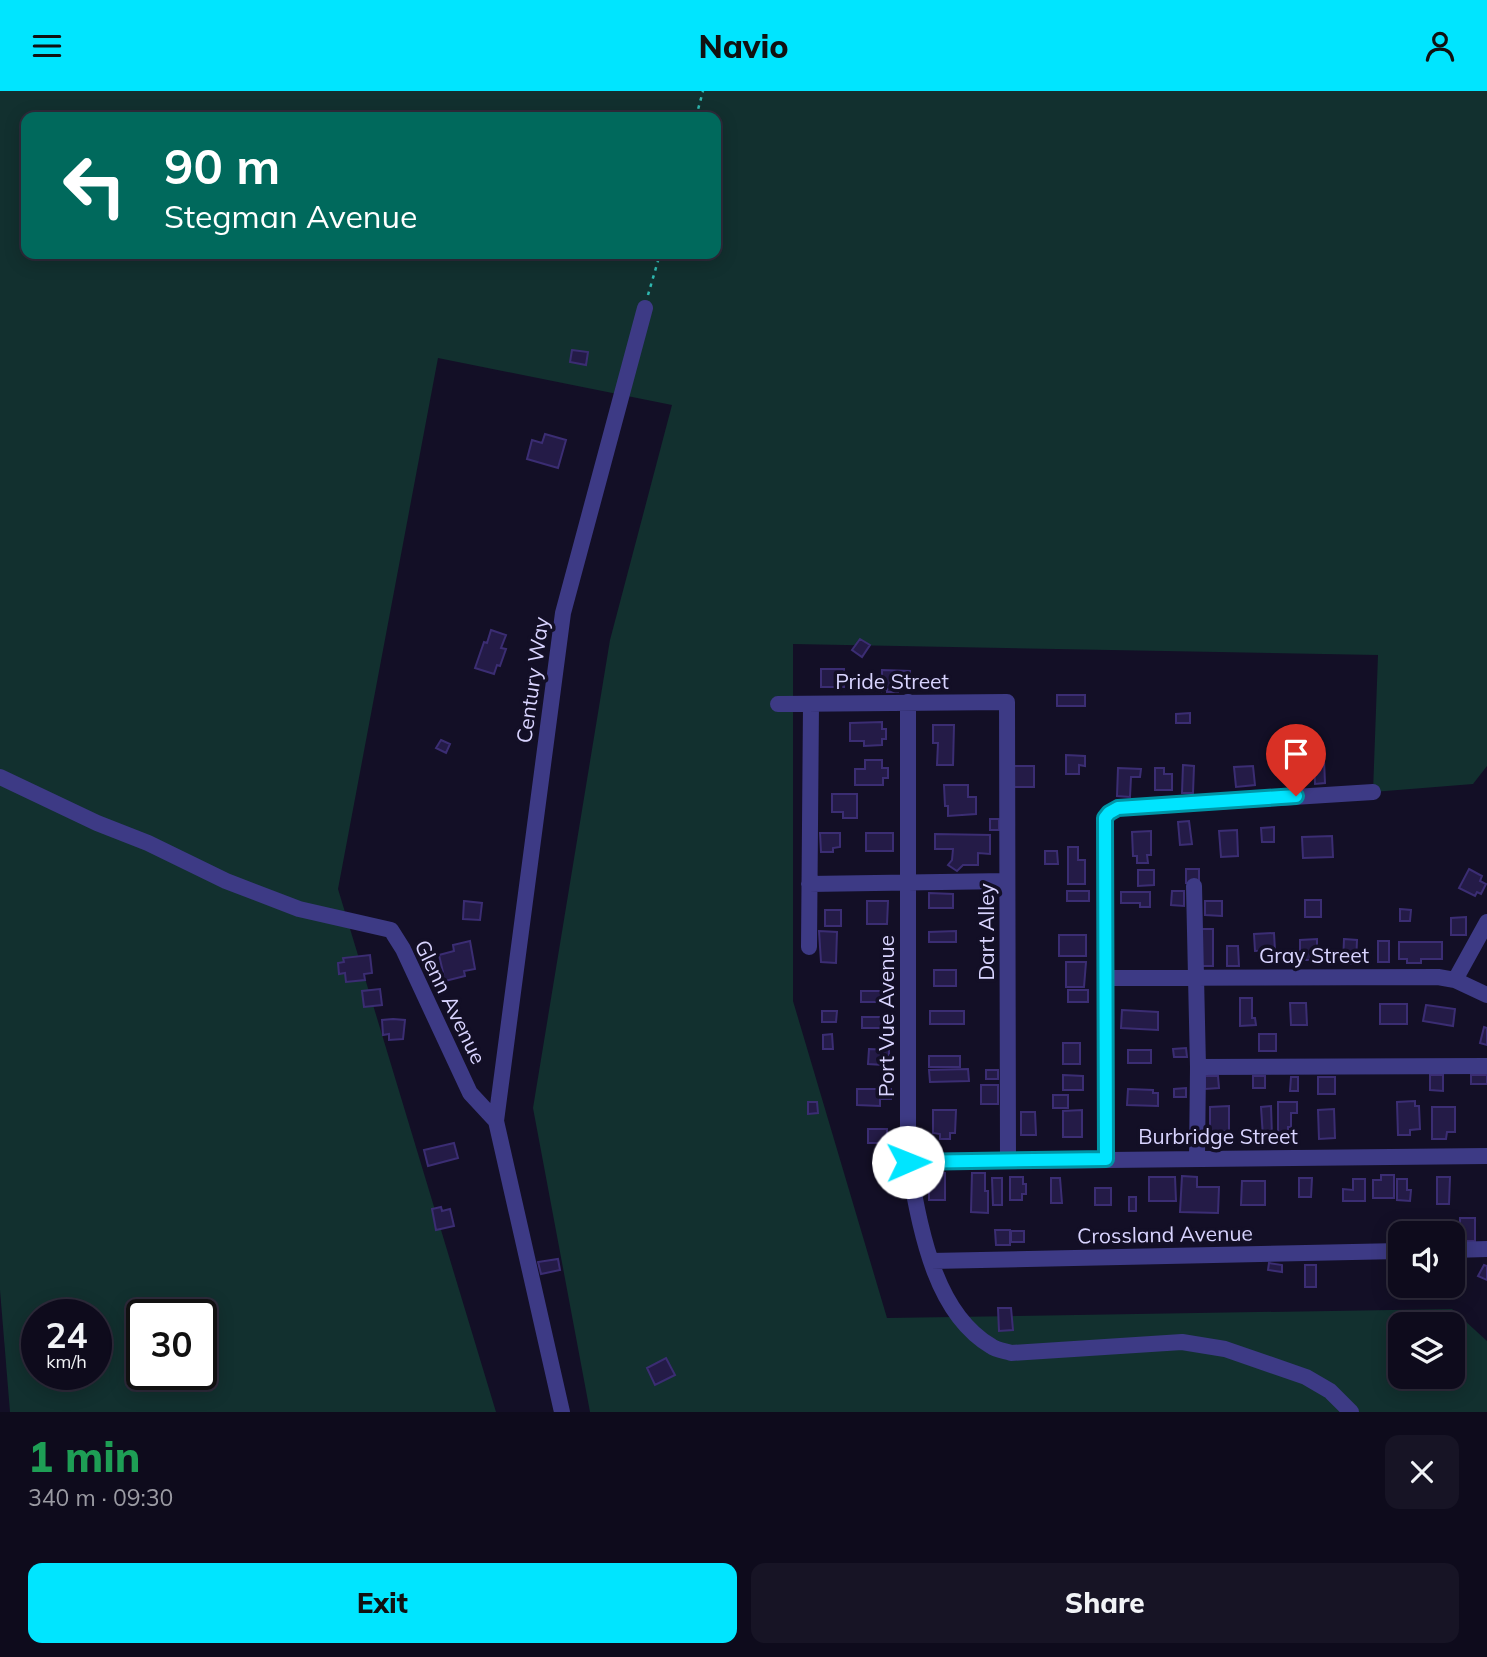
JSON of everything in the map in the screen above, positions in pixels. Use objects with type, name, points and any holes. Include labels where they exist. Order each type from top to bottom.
[{"type":"street","name":"Century Way","points":[[496,1121],[563,613],[645,309]]},
{"type":"street","name":"Port Vue Avenue","points":[[908,702],[908,1162],[920,1227],[931,1261],[953,1308],[971,1329],[992,1347],[1012,1353],[1182,1342],[1225,1349],[1306,1377],[1330,1391],[1351,1412]]},
{"type":"street","name":"Pride Street","points":[[778,704],[1007,702]]},
{"type":"street","name":"Dart Alley","points":[[1007,702],[1008,1161]]},
{"type":"street","points":[[809,947],[811,703]]},
{"type":"street","name":"Glenn Avenue","points":[[0,777],[226,881],[299,909],[391,930],[403,949],[470,1093],[496,1121]]},
{"type":"street","points":[[1106,1159],[1105,818],[1118,808],[1373,792]]},
{"type":"street","points":[[809,884],[1007,881]]},
{"type":"street","points":[[1194,886],[1197,1158]]},
{"type":"street","points":[[1487,922],[1455,979],[1487,995]]},
{"type":"street","name":"Gray Street","points":[[1107,978],[1455,979]]},
{"type":"street","points":[[1198,1067],[1487,1066]]},
{"type":"street","points":[[496,1121],[562,1412]]},
{"type":"street","name":"Burbridge Street","points":[[908,1162],[1487,1156]]},
{"type":"street","points":[[1465,1250],[1487,1249]]},
{"type":"street","name":"Crossland Avenue","points":[[931,1261],[1388,1251]]},
{"type":"path","points":[[697,112],[703,91]]},
{"type":"path","points":[[645,309],[659,259]]},
{"type":"green space","points":[[0,91],[1487,91],[1487,766],[1473,784],[1373,792],[1378,655],[793,644],[793,1001],[887,1318],[1452,1309],[1455,1312],[1388,1312],[1388,1389],[1465,1389],[1465,1321],[1487,1341],[1487,1412],[590,1412],[533,1108],[610,640],[672,405],[438,358],[338,889],[496,1412],[10,1412],[0,1290]]},
{"type":"building","points":[[572,350],[588,352],[586,365],[570,362]]},
{"type":"building","points":[[545,434],[566,440],[558,468],[527,459],[532,440],[542,443]]},
{"type":"building","points":[[491,630],[506,635],[501,648],[506,649],[494,674],[475,668]]},
{"type":"building","points":[[860,639],[870,645],[862,657],[852,650]]},
{"type":"building","points":[[821,669],[844,669],[844,687],[821,687]]},
{"type":"building","points":[[882,670],[910,671],[909,689],[899,689],[898,692],[887,692],[887,689],[882,691]]},
{"type":"building","points":[[1057,695],[1085,695],[1085,706],[1057,706]]},
{"type":"building","points":[[1190,713],[1190,723],[1176,723],[1176,714]]},
{"type":"building","points":[[882,722],[882,729],[886,729],[886,739],[882,739],[882,745],[864,746],[864,741],[850,741],[850,723]]},
{"type":"building","points":[[933,725],[954,725],[953,765],[937,765],[938,743],[933,743]]},
{"type":"building","points":[[441,740],[450,744],[446,753],[436,748]]},
{"type":"building","points":[[1066,755],[1085,756],[1085,766],[1079,765],[1079,774],[1066,774]]},
{"type":"building","points":[[865,760],[882,760],[882,768],[888,768],[888,778],[883,778],[883,785],[855,785],[855,769],[865,769]]},
{"type":"building","points":[[1324,760],[1325,783],[1315,784],[1314,761]]},
{"type":"building","points":[[1183,765],[1194,766],[1193,793],[1182,793]]},
{"type":"building","points":[[1013,766],[1034,766],[1034,787],[1013,787]]},
{"type":"building","points":[[1253,766],[1255,785],[1236,787],[1234,767]]},
{"type":"building","points":[[1118,768],[1141,769],[1140,777],[1131,777],[1130,797],[1117,796]]},
{"type":"building","points":[[1155,768],[1164,768],[1164,774],[1172,774],[1172,790],[1155,790]]},
{"type":"building","points":[[944,785],[968,785],[968,797],[976,797],[976,814],[948,816]]},
{"type":"building","points":[[832,794],[857,794],[857,818],[843,818],[843,812],[832,812]]},
{"type":"building","points":[[990,819],[999,819],[999,830],[990,830]]},
{"type":"building","points":[[1189,821],[1192,844],[1180,845],[1178,822]]},
{"type":"building","points":[[1274,827],[1274,842],[1262,842],[1261,828]]},
{"type":"building","points":[[1237,830],[1238,856],[1221,857],[1219,831]]},
{"type":"building","points":[[1151,831],[1151,855],[1147,855],[1148,863],[1137,863],[1137,856],[1133,856],[1132,832]]},
{"type":"building","points":[[820,833],[840,833],[840,847],[833,848],[833,852],[821,852]]},
{"type":"building","points":[[866,833],[893,833],[893,851],[866,851]]},
{"type":"building","points":[[935,834],[990,835],[990,854],[978,853],[978,865],[963,865],[957,871],[948,865],[952,860],[953,849],[935,849]]},
{"type":"building","points":[[1332,836],[1333,857],[1303,858],[1302,837]]},
{"type":"building","points":[[1068,847],[1078,847],[1078,860],[1085,860],[1085,884],[1068,884]]},
{"type":"building","points":[[1045,851],[1057,851],[1058,864],[1045,864]]},
{"type":"building","points":[[1186,869],[1199,869],[1199,883],[1186,883]]},
{"type":"building","points":[[1469,869],[1482,876],[1480,881],[1486,884],[1481,894],[1477,892],[1475,896],[1459,888]]},
{"type":"building","points":[[1138,870],[1154,870],[1154,885],[1138,886]]},
{"type":"building","points":[[1067,891],[1089,891],[1089,901],[1067,901]]},
{"type":"building","points":[[1172,891],[1184,891],[1184,906],[1171,905]]},
{"type":"building","points":[[1121,892],[1150,892],[1150,907],[1140,907],[1140,903],[1121,903]]},
{"type":"building","points":[[929,893],[953,894],[953,908],[929,908]]},
{"type":"building","points":[[1305,900],[1321,900],[1321,917],[1305,917]]},
{"type":"building","points":[[464,901],[482,903],[480,920],[463,919]]},
{"type":"building","points":[[867,901],[888,901],[887,924],[867,924]]},
{"type":"building","points":[[1205,901],[1222,901],[1222,916],[1205,915]]},
{"type":"building","points":[[1400,909],[1411,910],[1410,921],[1400,921]]},
{"type":"building","points":[[825,910],[841,910],[841,926],[825,926]]},
{"type":"building","points":[[1466,917],[1466,935],[1451,935],[1451,918]]},
{"type":"building","points":[[1200,929],[1213,929],[1213,966],[1200,966]]},
{"type":"building","points":[[819,931],[837,932],[836,963],[821,962]]},
{"type":"building","points":[[956,931],[956,942],[929,942],[929,932]]},
{"type":"building","points":[[1274,933],[1275,950],[1255,951],[1254,934]]},
{"type":"building","points":[[1059,935],[1086,935],[1086,956],[1059,956]]},
{"type":"building","points":[[1317,939],[1317,960],[1300,960],[1300,940]]},
{"type":"building","points":[[1344,939],[1357,940],[1356,964],[1343,964]]},
{"type":"building","points":[[470,941],[475,969],[464,971],[465,976],[445,981],[439,955],[454,951],[453,945]]},
{"type":"building","points":[[1378,941],[1389,941],[1389,962],[1378,962]]},
{"type":"building","points":[[1399,942],[1442,942],[1442,959],[1421,959],[1421,963],[1407,963],[1407,959],[1399,959]]},
{"type":"building","points":[[1227,946],[1238,946],[1239,966],[1227,966]]},
{"type":"building","points":[[370,955],[372,973],[364,974],[365,980],[346,982],[345,973],[339,974],[338,963],[344,962],[343,958]]},
{"type":"building","points":[[1066,962],[1086,962],[1084,987],[1066,987]]},
{"type":"building","points":[[934,970],[956,970],[956,986],[934,986]]},
{"type":"building","points":[[380,989],[382,1005],[364,1007],[362,991]]},
{"type":"building","points":[[1068,990],[1088,990],[1088,1002],[1068,1002]]},
{"type":"building","points":[[861,991],[891,991],[891,1002],[861,1002]]},
{"type":"building","points":[[1240,998],[1252,998],[1252,1018],[1255,1018],[1256,1025],[1240,1026]]},
{"type":"building","points":[[1290,1003],[1306,1003],[1307,1025],[1291,1025]]},
{"type":"building","points":[[1380,1004],[1407,1004],[1407,1024],[1380,1024]]},
{"type":"building","points":[[1426,1005],[1455,1009],[1453,1026],[1423,1021]]},
{"type":"building","points":[[1122,1010],[1158,1012],[1158,1030],[1121,1028]]},
{"type":"building","points":[[822,1011],[837,1011],[836,1022],[822,1022]]},
{"type":"building","points":[[930,1011],[964,1011],[964,1024],[930,1024]]},
{"type":"building","points":[[862,1017],[887,1017],[887,1028],[862,1028]]},
{"type":"building","points":[[382,1020],[405,1020],[403,1039],[389,1040],[389,1034],[383,1035]]},
{"type":"building","points":[[1484,1027],[1487,1028],[1487,1045],[1480,1043]]},
{"type":"building","points":[[832,1034],[833,1049],[823,1049],[823,1035]]},
{"type":"building","points":[[1259,1034],[1276,1034],[1276,1051],[1259,1051]]},
{"type":"building","points":[[1063,1043],[1080,1043],[1080,1064],[1063,1064]]},
{"type":"building","points":[[1186,1048],[1187,1057],[1174,1057],[1173,1049]]},
{"type":"building","points":[[869,1049],[889,1050],[889,1060],[883,1060],[883,1065],[868,1064]]},
{"type":"building","points":[[1128,1050],[1151,1050],[1151,1063],[1128,1063]]},
{"type":"building","points":[[929,1056],[960,1056],[960,1067],[929,1067]]},
{"type":"building","points":[[968,1069],[969,1081],[930,1082],[929,1070]]},
{"type":"building","points":[[986,1070],[998,1070],[998,1079],[986,1079]]},
{"type":"building","points":[[1063,1075],[1083,1076],[1083,1090],[1063,1090]]},
{"type":"building","points":[[1430,1075],[1443,1075],[1443,1091],[1430,1090]]},
{"type":"building","points":[[1471,1075],[1487,1075],[1487,1084],[1471,1084]]},
{"type":"building","points":[[1205,1076],[1218,1076],[1219,1088],[1205,1089]]},
{"type":"building","points":[[1253,1076],[1265,1076],[1265,1088],[1253,1088]]},
{"type":"building","points":[[1291,1077],[1298,1077],[1298,1091],[1290,1091]]},
{"type":"building","points":[[1318,1077],[1335,1077],[1335,1094],[1318,1094]]},
{"type":"building","points":[[981,1085],[998,1085],[998,1104],[981,1104]]},
{"type":"building","points":[[1186,1088],[1186,1097],[1174,1097],[1174,1089]]},
{"type":"building","points":[[857,1089],[891,1089],[891,1099],[880,1099],[880,1106],[857,1105]]},
{"type":"building","points":[[1128,1089],[1153,1090],[1153,1093],[1158,1093],[1158,1106],[1127,1105]]},
{"type":"building","points":[[1053,1095],[1068,1095],[1068,1108],[1053,1108]]},
{"type":"building","points":[[1415,1101],[1415,1106],[1419,1106],[1420,1129],[1410,1130],[1410,1135],[1398,1135],[1397,1102]]},
{"type":"building","points":[[808,1102],[817,1102],[818,1113],[808,1114]]},
{"type":"building","points":[[1278,1102],[1297,1102],[1297,1113],[1291,1113],[1288,1135],[1278,1135]]},
{"type":"building","points":[[1229,1106],[1229,1131],[1210,1131],[1210,1107]]},
{"type":"building","points":[[1271,1106],[1272,1137],[1263,1137],[1261,1107]]},
{"type":"building","points":[[1432,1107],[1455,1107],[1455,1132],[1447,1132],[1446,1139],[1432,1139]]},
{"type":"building","points":[[1334,1109],[1335,1138],[1319,1139],[1318,1110]]},
{"type":"building","points":[[933,1110],[956,1110],[955,1133],[950,1133],[950,1139],[940,1139],[940,1134],[933,1133]]},
{"type":"building","points":[[1082,1110],[1082,1137],[1063,1137],[1063,1111]]},
{"type":"building","points":[[1021,1112],[1035,1112],[1036,1135],[1021,1135]]},
{"type":"building","points":[[868,1129],[887,1129],[887,1143],[868,1143]]},
{"type":"building","points":[[454,1143],[458,1158],[428,1166],[424,1150]]},
{"type":"building","points":[[929,1173],[945,1173],[945,1200],[929,1200]]},
{"type":"building","points":[[972,1173],[985,1173],[988,1213],[971,1212]]},
{"type":"building","points":[[1381,1175],[1394,1175],[1394,1198],[1373,1198],[1373,1180],[1381,1180]]},
{"type":"building","points":[[1182,1176],[1197,1177],[1197,1187],[1219,1187],[1218,1213],[1180,1212]]},
{"type":"building","points":[[1010,1177],[1023,1177],[1026,1194],[1022,1194],[1022,1200],[1010,1200]]},
{"type":"building","points":[[1149,1177],[1175,1177],[1176,1201],[1149,1201]]},
{"type":"building","points":[[1437,1177],[1450,1177],[1449,1204],[1437,1204]]},
{"type":"building","points":[[992,1178],[1002,1178],[1002,1205],[993,1205]]},
{"type":"building","points":[[1051,1178],[1060,1178],[1062,1203],[1051,1203]]},
{"type":"building","points":[[1299,1178],[1312,1178],[1311,1197],[1299,1197]]},
{"type":"building","points":[[1353,1179],[1365,1179],[1365,1201],[1343,1201],[1343,1189],[1353,1190]]},
{"type":"building","points":[[1397,1179],[1407,1179],[1407,1190],[1411,1190],[1410,1201],[1397,1200]]},
{"type":"building","points":[[1242,1181],[1265,1181],[1265,1205],[1241,1205]]},
{"type":"building","points":[[1095,1188],[1111,1188],[1111,1205],[1095,1205]]},
{"type":"building","points":[[1129,1197],[1136,1197],[1136,1211],[1129,1211]]},
{"type":"building","points":[[441,1207],[442,1211],[450,1209],[454,1226],[436,1230],[432,1209]]},
{"type":"building","points":[[1460,1218],[1475,1218],[1475,1241],[1465,1241],[1465,1221],[1460,1221]]},
{"type":"building","points":[[995,1230],[1010,1230],[1010,1245],[996,1245]]},
{"type":"building","points":[[1011,1231],[1024,1231],[1024,1242],[1011,1242]]},
{"type":"building","points":[[558,1259],[560,1270],[541,1274],[538,1262]]},
{"type":"building","points":[[1269,1263],[1282,1265],[1282,1272],[1268,1270]]},
{"type":"building","points":[[1305,1265],[1316,1265],[1316,1287],[1305,1287]]},
{"type":"building","points":[[1484,1265],[1487,1266],[1487,1280],[1478,1276]]},
{"type":"building","points":[[998,1308],[1011,1308],[1013,1330],[999,1331]]},
{"type":"building","points":[[666,1358],[675,1375],[655,1385],[647,1368]]},
{"type":"route","points":[[908,1162],[1106,1159],[1105,818],[1118,808],[1296,796]]}]
